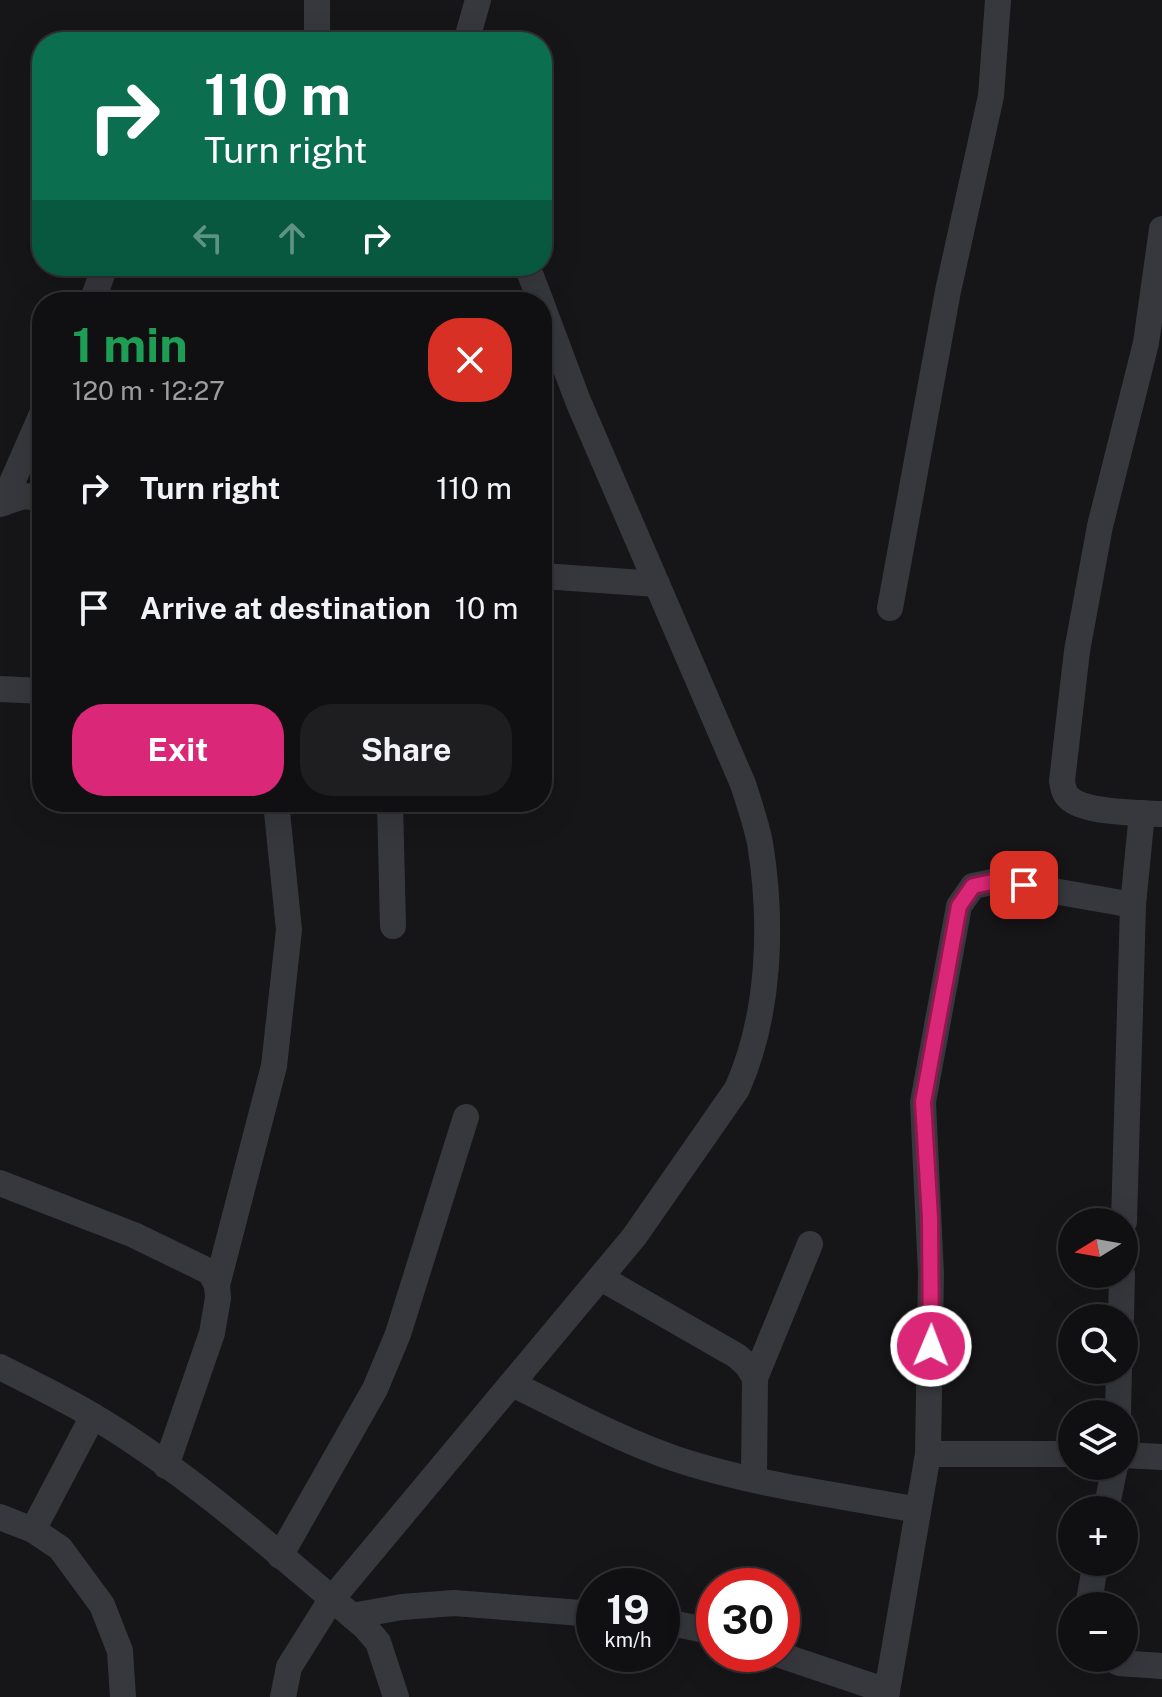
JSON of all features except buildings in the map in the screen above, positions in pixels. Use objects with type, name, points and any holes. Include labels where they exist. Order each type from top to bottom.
[{"type":"street","points":[[317,0],[317,32]]},
{"type":"street","points":[[469,32],[478,0]]},
{"type":"street","points":[[890,608],[948,291],[991,96],[998,0]]},
{"type":"street","points":[[1124,1208],[1133,905],[1152,814],[1084,806],[1070,800],[1064,792],[1062,781],[1077,651],[1100,526],[1146,343],[1162,229]]},
{"type":"street","points":[[283,1697],[289,1667],[341,1608],[512,1384],[634,1237],[737,1089],[749,1062],[758,1028],[765,963],[766,900],[760,841],[743,784],[578,401],[552,333]]},
{"type":"street","points":[[1,503],[32,436]]},
{"type":"street","points":[[1,503],[24,496],[32,497]]},
{"type":"street","points":[[552,577],[657,584]]},
{"type":"street","points":[[0,689],[32,691]]},
{"type":"street","points":[[166,1466],[212,1333],[217,1285],[274,1066],[289,930],[277,812]]},
{"type":"street","points":[[390,812],[393,926]]},
{"type":"street","points":[[800,1662],[886,1694],[928,1454],[931,1260],[923,1102],[959,906],[973,886],[997,881],[1133,905]]},
{"type":"street","points":[[280,1556],[375,1389],[398,1334],[466,1117]]},
{"type":"street","points":[[0,1183],[134,1235],[210,1272],[217,1285]]},
{"type":"street","points":[[754,1478],[755,1378],[810,1244]]},
{"type":"street","points":[[601,1278],[737,1356],[755,1378]]},
{"type":"street","points":[[0,1367],[93,1416],[166,1466],[280,1556],[378,1642],[396,1697]]},
{"type":"street","points":[[512,1384],[680,1461],[918,1510]]},
{"type":"street","points":[[33,1530],[93,1416]]},
{"type":"street","points":[[928,1454],[1058,1454]]},
{"type":"street","points":[[1138,1456],[1162,1457]]},
{"type":"street","points":[[0,1517],[33,1530],[60,1548],[102,1605],[120,1651],[123,1697]]},
{"type":"street","points":[[341,1608],[454,1603],[576,1613]]},
{"type":"street","points":[[1138,1664],[1162,1666]]},
{"type":"route","points":[[931,1346],[930,1218],[923,1102],[951,942],[959,906],[973,886],[997,881],[1024,885]]}]
